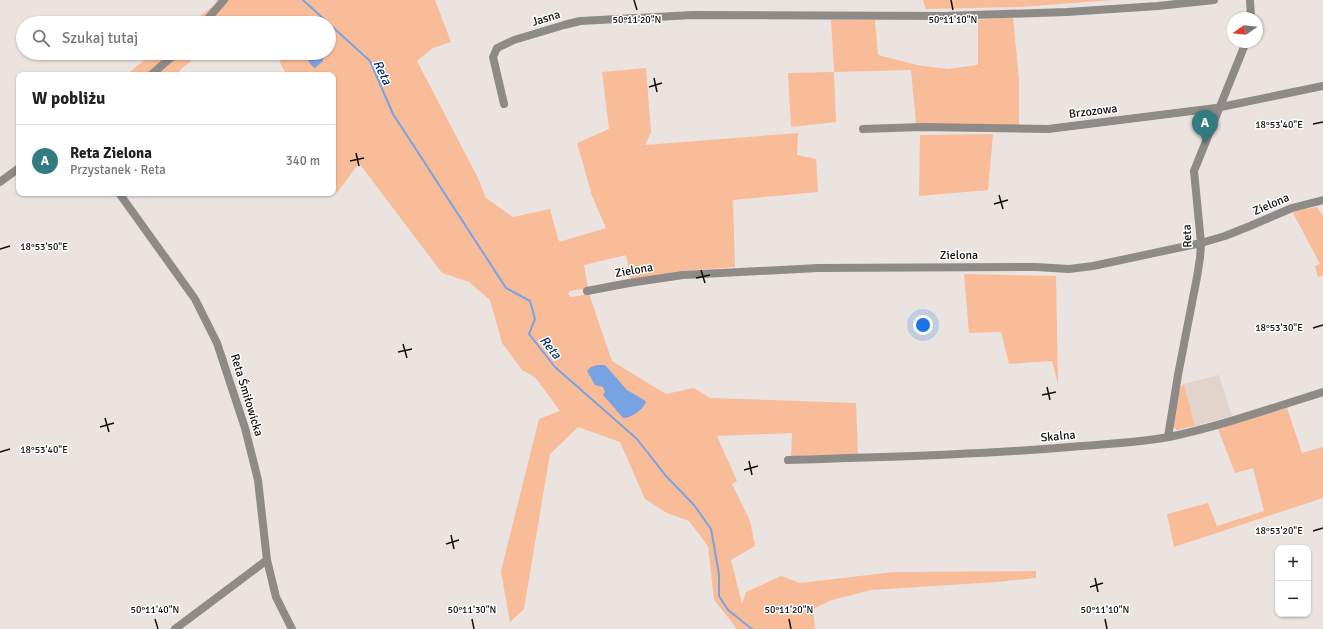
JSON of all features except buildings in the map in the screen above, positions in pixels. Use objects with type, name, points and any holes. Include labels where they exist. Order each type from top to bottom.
[{"type":"street","points":[[210,16],[224,0]]},
{"type":"street","name":"Jasna","points":[[504,104],[493,57],[497,48],[514,40],[580,21],[693,15],[952,16],[1150,7],[1214,0]]},
{"type":"street","points":[[1250,0],[1251,12]]},
{"type":"street","name":"Reta","points":[[1168,437],[1178,375],[1197,277],[1201,243],[1194,171],[1244,48]]},
{"type":"street","points":[[155,72],[168,60]]},
{"type":"street","name":"Brzozowa","points":[[863,129],[922,127],[1048,129],[1219,107],[1323,86]]},
{"type":"street","points":[[0,182],[16,170]]},
{"type":"street","name":"Reta Śmiłowicka","points":[[121,196],[195,299],[217,343],[245,428],[258,480],[267,560],[276,597],[292,629]]},
{"type":"street","name":"Zielona","points":[[587,291],[629,282],[683,274],[818,268],[1036,267],[1069,269],[1093,266],[1201,243],[1225,236],[1292,208],[1323,200]]},
{"type":"street","name":"Skalna","points":[[788,460],[943,456],[1026,451],[1145,440],[1168,437],[1236,419],[1323,392]]},
{"type":"street","points":[[175,629],[267,560]]},
{"type":"shaded area","points":[[216,0],[435,0],[451,42],[433,48],[417,61],[478,178],[486,198],[513,217],[550,209],[559,242],[606,228],[592,196],[577,143],[609,129],[602,72],[646,68],[651,132],[645,145],[798,133],[797,155],[816,159],[818,192],[733,200],[735,267],[683,271],[631,280],[626,255],[584,265],[588,288],[570,291],[568,294],[571,297],[589,294],[612,361],[666,394],[694,388],[710,398],[856,403],[858,454],[791,456],[792,433],[717,436],[737,481],[732,484],[750,521],[755,546],[731,560],[742,604],[746,592],[781,576],[800,583],[894,572],[1036,571],[1036,578],[871,590],[832,600],[813,609],[815,629],[736,629],[714,600],[708,546],[689,521],[667,513],[645,499],[620,442],[578,427],[550,454],[524,609],[510,622],[501,571],[539,419],[560,411],[535,377],[522,370],[502,343],[490,300],[469,282],[442,273],[359,163],[337,193],[336,72],[285,72],[279,60],[336,60],[336,16],[200,16],[218,2]]},
{"type":"shaded area","points":[[923,0],[1113,0],[1020,7],[926,9]]},
{"type":"shaded area","points":[[1013,17],[1019,79],[1019,126],[916,124],[911,70],[834,72],[831,20],[875,20],[878,55],[917,65],[947,69],[978,65],[978,20]]},
{"type":"shaded area","points":[[144,60],[192,60],[179,72],[130,72]]},
{"type":"shaded area","points":[[834,72],[836,122],[791,127],[788,73]]},
{"type":"shaded area","points":[[993,134],[988,190],[919,196],[920,135]]},
{"type":"shaded area","points":[[1317,207],[1323,216],[1323,276],[1318,277],[1315,266],[1320,264],[1292,211]]},
{"type":"shaded area","points":[[964,274],[1056,276],[1058,384],[1052,361],[1009,364],[1001,332],[969,333]]},
{"type":"shaded area","points":[[1219,375],[1232,416],[1195,426],[1184,384]]},
{"type":"shaded area","points":[[1184,384],[1195,426],[1177,430],[1174,428],[1173,423],[1180,387]]},
{"type":"shaded area","points":[[1287,408],[1302,453],[1323,447],[1323,498],[1174,547],[1167,514],[1208,503],[1217,526],[1264,511],[1253,468],[1235,473],[1218,429]]},
{"type":"water","points":[[308,60],[323,60],[315,68]]},
{"type":"water","points":[[605,365],[627,390],[646,402],[640,411],[623,418],[603,395],[605,392],[603,387],[595,385],[587,371],[591,367]]},
{"type":"waterway","name":"Reta","points":[[303,0],[321,16]]},
{"type":"waterway","name":"Reta","points":[[336,30],[370,61],[393,114],[506,288],[530,301],[535,319],[529,334],[555,367],[637,439],[666,476],[694,505],[711,529],[719,574],[719,596],[728,610],[742,621]]},
{"type":"waterway","name":"Reta","points":[[743,622],[752,629]]},
{"type":"place","name":"Reta Zielona","points":[[1205,143]]}]
